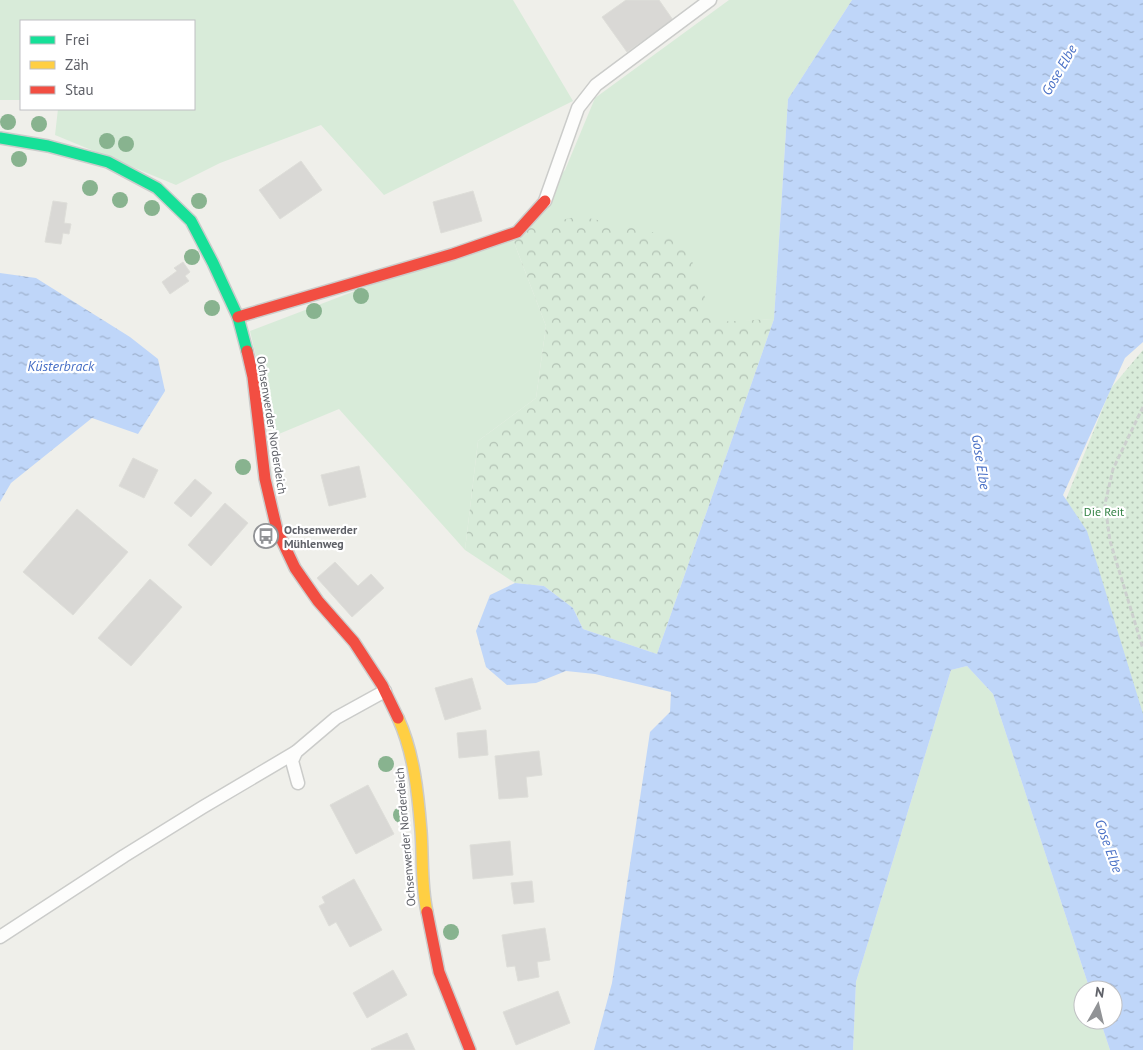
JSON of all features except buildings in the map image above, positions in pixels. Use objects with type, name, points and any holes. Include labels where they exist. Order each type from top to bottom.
[{"type":"street","name":"Ochsenwerder Norderdeich","points":[[0,138],[48,146],[108,162],[157,188],[191,221],[238,317],[253,377],[265,479],[277,530],[295,568],[318,602],[354,642],[385,691],[402,727],[414,767],[421,831],[423,895],[439,972],[470,1050]]},
{"type":"street","points":[[238,317],[453,254],[517,232],[545,201]]},
{"type":"lane","points":[[545,201],[578,108],[596,85],[710,0]]},
{"type":"lane","points":[[0,937],[140,846],[296,752],[336,718],[385,691]]},
{"type":"lane","points":[[296,752],[292,762],[298,783]]},
{"type":"path","points":[[1143,407],[1114,469],[1105,504],[1110,541],[1143,649]]},
{"type":"green space","points":[[0,0],[513,0],[573,101],[384,195],[321,125],[220,163],[176,185],[55,135],[58,110],[195,110],[195,20],[20,20],[20,100],[0,100]]},
{"type":"green space","points":[[729,0],[852,0],[788,99],[774,319],[714,323],[510,232],[565,170],[595,98]]},
{"type":"green space","points":[[579,216],[684,239],[714,322],[774,319],[657,654],[583,629],[573,608],[544,586],[515,583],[465,550],[478,441],[536,398],[546,326],[510,232]]},
{"type":"green space","points":[[510,232],[546,326],[536,398],[478,441],[465,550],[339,409],[274,436],[250,331]]},
{"type":"green space","name":"Die Reit","points":[[1143,350],[1143,751],[1062,509],[1111,388]]},
{"type":"green space","points":[[967,666],[993,694],[1087,980],[1073,980],[1073,1030],[1103,1030],[1110,1050],[853,1050],[856,982],[951,670]]},
{"type":"water","name":"Gose Elbe","points":[[852,0],[1143,0],[1143,342],[1125,358],[1063,495],[1087,531],[1143,714],[1143,1050],[1110,1050],[1103,1030],[1123,1030],[1123,980],[1087,980],[993,694],[967,666],[951,670],[856,982],[853,1050],[594,1050],[612,983],[650,732],[670,712],[671,692],[595,674],[566,671],[536,683],[507,685],[486,667],[476,631],[490,595],[515,583],[544,586],[573,608],[583,629],[657,654],[774,319],[788,99]]},
{"type":"water","name":"Küsterbrack","points":[[0,273],[36,278],[130,337],[158,359],[165,391],[138,434],[92,418],[11,483],[0,502]]},
{"type":"traffic: fast","points":[[0,138],[48,146],[108,162],[157,188],[191,221],[238,317],[247,351]]},
{"type":"traffic: slow","points":[[398,718],[412,759],[417,788],[427,912]]},
{"type":"traffic: jam","points":[[238,317],[453,254],[517,232],[545,201]]},
{"type":"traffic: jam","points":[[247,351],[253,377],[265,479],[277,530],[295,568],[318,601],[354,642],[382,685],[398,718]]},
{"type":"traffic: jam","points":[[427,912],[439,972],[470,1050]]},
{"type":"place","name":"Ochsenwerder Mühlenweg","points":[[266,536]]}]
